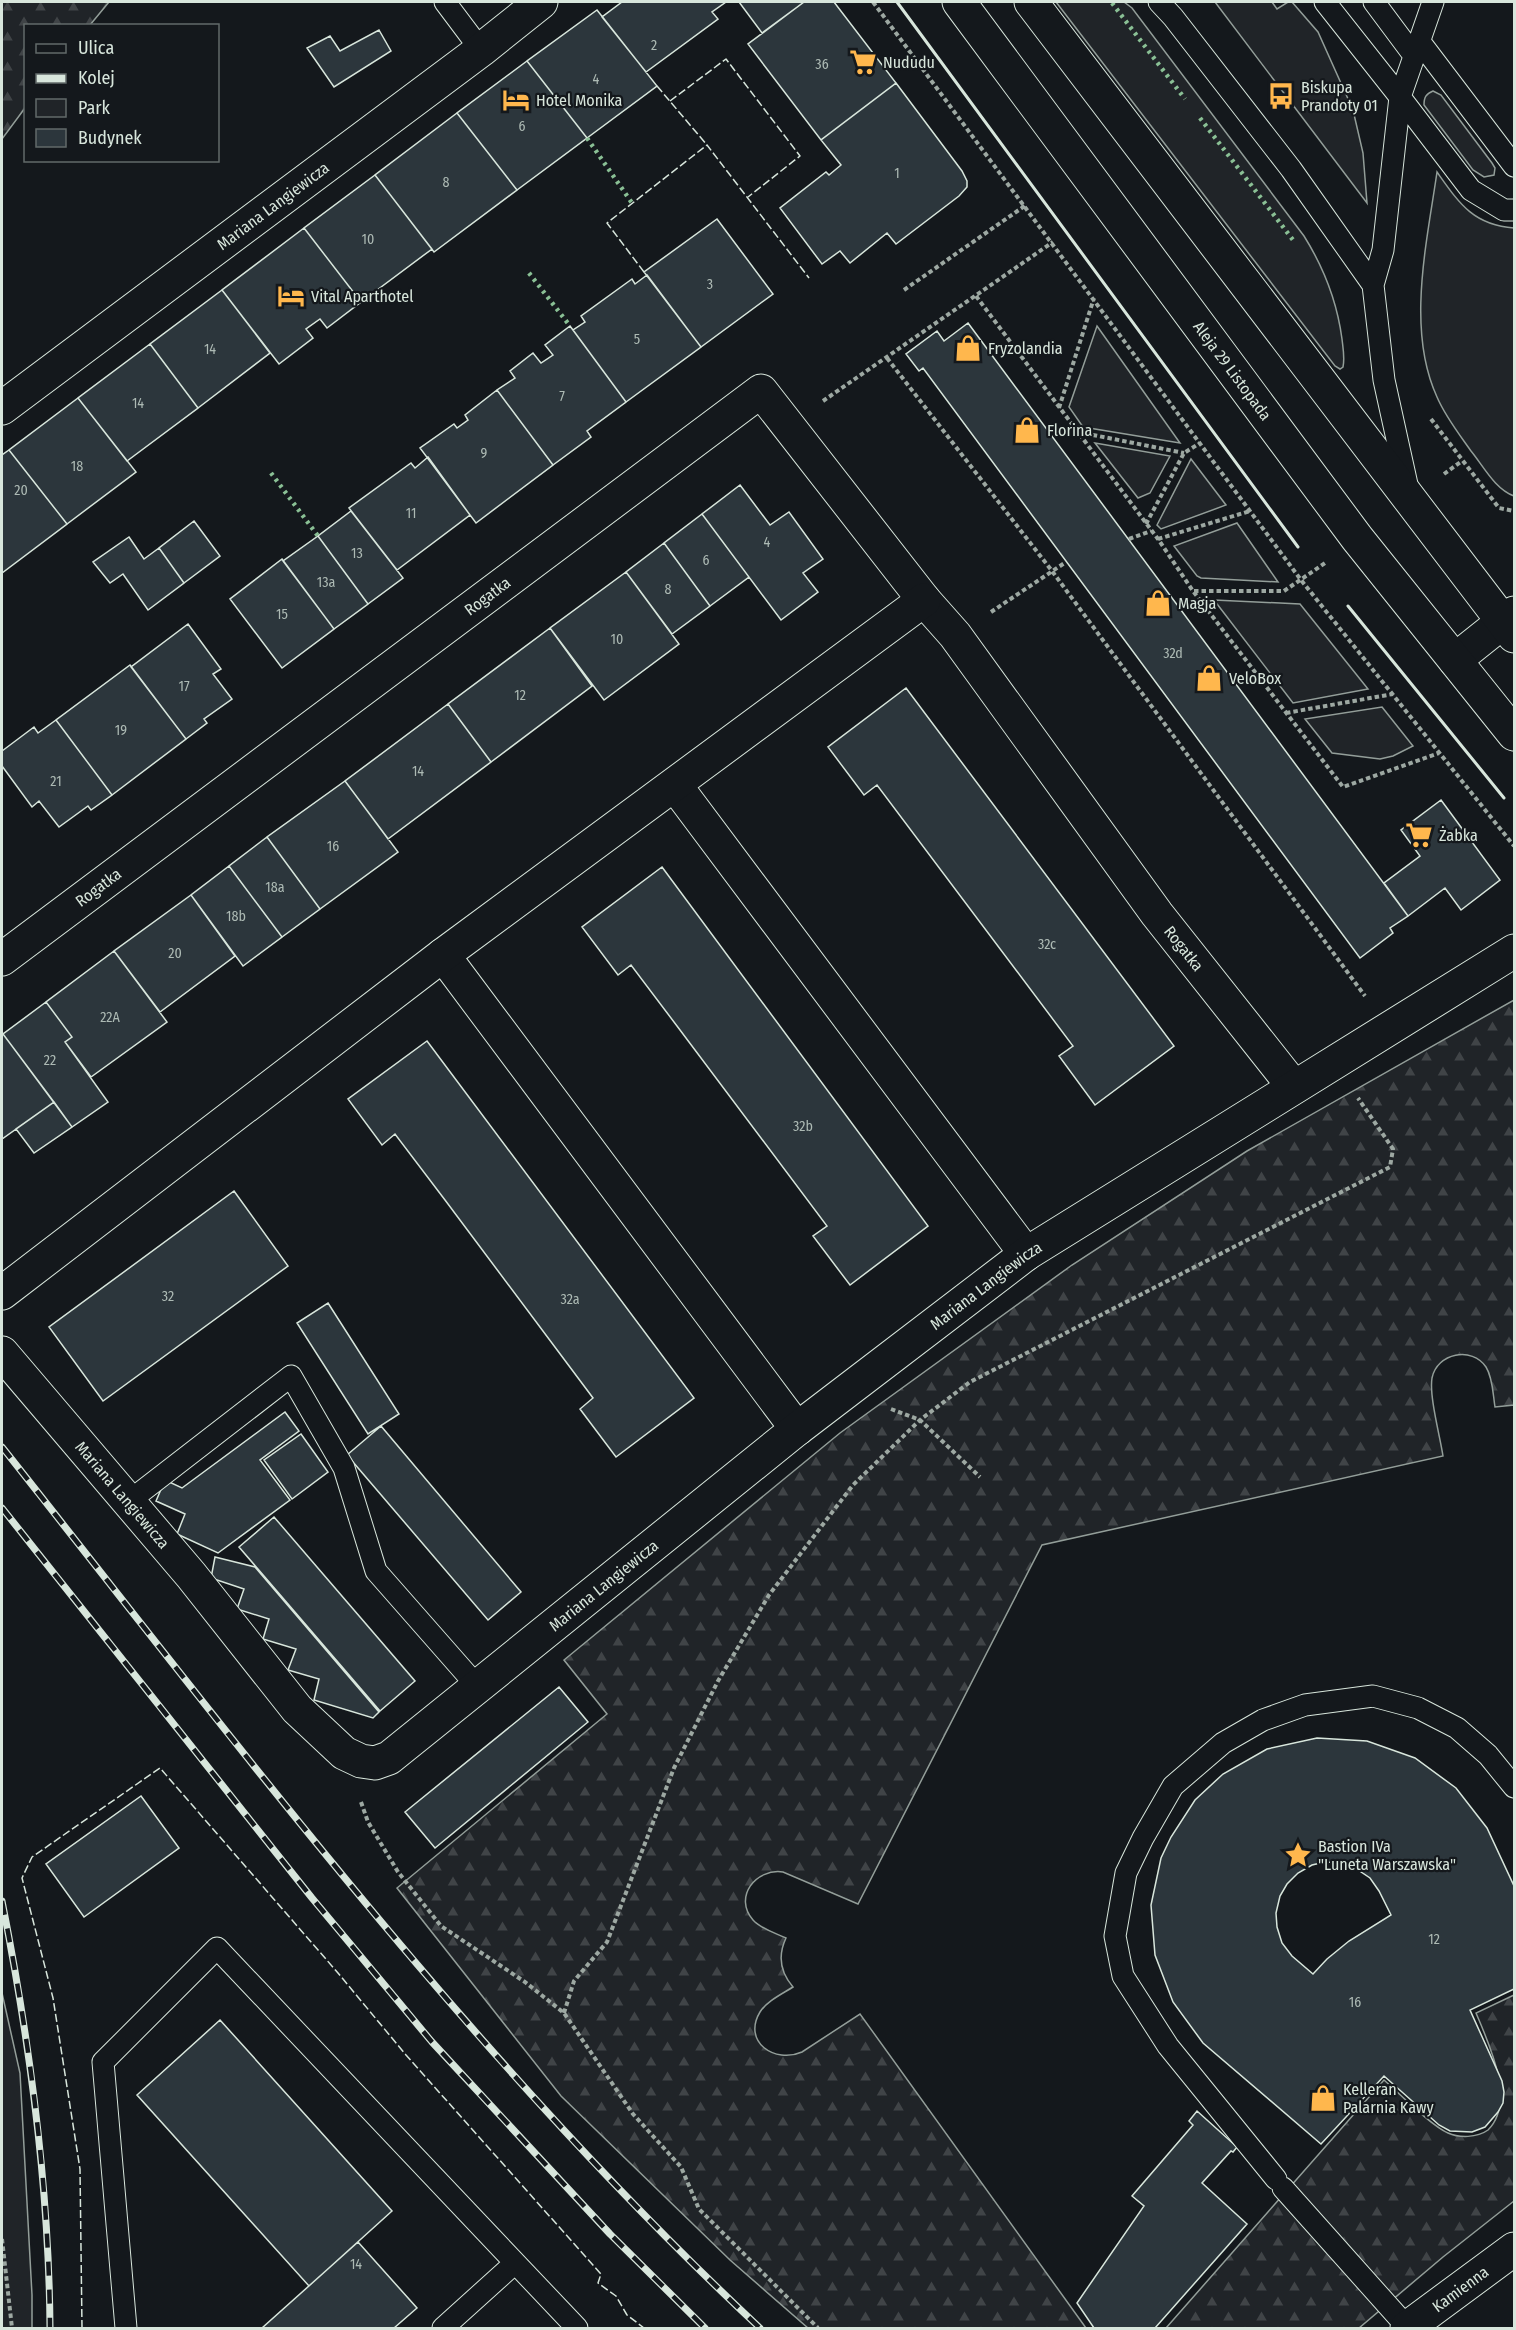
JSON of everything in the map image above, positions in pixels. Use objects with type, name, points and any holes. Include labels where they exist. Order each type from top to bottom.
[{"type":"street","name":"Mariana Langiewicza","points":[[2,408],[482,50],[542,2]]},
{"type":"street","name":"Aleja 29 Listopada","points":[[959,2],[1357,538],[1515,734]]},
{"type":"street","points":[[1031,2],[1410,499],[1511,624],[1455,660]]},
{"type":"street","name":"Rogatka","points":[[2,959],[761,391],[924,600],[955,635],[1157,914],[1294,1088]]},
{"type":"street","points":[[2,1293],[443,955],[924,600]]},
{"type":"street","points":[[675,785],[1026,1254]]},
{"type":"street","points":[[1294,1088],[1515,951]]},
{"type":"street","points":[[443,955],[797,1429]]},
{"type":"street","name":"Mariana Langiewicza","points":[[2,1353],[191,1575],[297,1709],[344,1753],[361,1761],[375,1763],[389,1758],[797,1429],[1026,1254],[1294,1088]]},
{"type":"street","name":"Kamienna","points":[[1407,2328],[1515,2249]]},
{"type":"lane","points":[[445,2],[482,50]]},
{"type":"lane","points":[[1159,2],[1291,169],[1373,285]]},
{"type":"lane","points":[[1325,2],[1471,190],[1504,210],[1515,210]]},
{"type":"lane","points":[[1374,2],[1515,166]]},
{"type":"lane","points":[[1410,499],[1383,380],[1373,285],[1383,250],[1400,97],[1432,2]]},
{"type":"lane","points":[[128,1502],[291,1376],[344,1468],[376,1570],[477,1686]]},
{"type":"lane","points":[[1407,2328],[1280,2184],[1168,2046],[1123,1976],[1115,1936],[1126,1873],[1173,1786],[1223,1743],[1263,1720],[1305,1705],[1373,1696],[1418,1708],[1457,1728],[1488,1755],[1515,1787]]},
{"type":"lane","points":[[126,2328],[103,2062],[217,1948],[576,2328]]},
{"type":"lane","points":[[443,2328],[514,2263]]},
{"type":"path","points":[[873,2],[1026,205],[1301,580],[1515,846]]},
{"type":"path","points":[[904,290],[1026,205]]},
{"type":"path","points":[[787,424],[887,358],[1053,242]]},
{"type":"path","points":[[976,296],[1158,539],[1194,591],[1343,787],[1439,753]]},
{"type":"path","points":[[1059,409],[1094,298]]},
{"type":"path","points":[[887,358],[1052,571],[1388,1029]]},
{"type":"path","points":[[1429,417],[1499,508],[1515,511]]},
{"type":"path","points":[[1077,432],[1184,453]]},
{"type":"path","points":[[1146,524],[1184,453],[1200,443]]},
{"type":"path","points":[[1447,472],[1462,461]]},
{"type":"path","points":[[1158,539],[1250,511]]},
{"type":"path","points":[[1129,539],[1151,531]]},
{"type":"path","points":[[955,635],[1066,562]]},
{"type":"path","points":[[1194,591],[1284,591],[1322,565]]},
{"type":"path","points":[[1286,713],[1394,694]]},
{"type":"path","points":[[564,2013],[574,1981],[607,1942],[674,1767],[718,1682],[769,1595],[853,1485],[920,1420],[970,1382],[1390,1167],[1393,1149],[1366,1108]]},
{"type":"path","points":[[887,1408],[920,1420],[980,1477]]},
{"type":"path","points":[[344,1753],[368,1822],[398,1872],[441,1926],[525,1982],[564,2013],[633,2114],[681,2167],[699,2209],[818,2328]]},
{"type":"path","points":[[2,2239],[12,2328]]},
{"type":"green space","points":[[2,2],[109,2],[91,24],[24,24],[24,109],[2,139]]},
{"type":"green space","points":[[1056,2],[1124,2],[1132,8],[1304,236],[1329,285],[1337,311],[1343,349],[1343,367],[1340,369],[1335,366]]},
{"type":"green space","points":[[1215,2],[1272,2],[1277,9],[1292,2],[1318,32],[1353,110],[1363,153],[1367,203]]},
{"type":"green space","points":[[1433,91],[1441,95],[1492,163],[1495,168],[1494,175],[1484,177],[1473,170],[1424,105],[1426,96]]},
{"type":"green space","points":[[1437,172],[1460,203],[1477,217],[1500,226],[1514,228],[1514,496],[1495,483],[1448,418],[1437,397],[1428,371],[1421,315],[1422,286],[1424,256]]},
{"type":"green space","points":[[1097,326],[1180,443],[1083,427],[1069,407]]},
{"type":"green space","points":[[1095,443],[1170,456],[1150,493],[1138,498]]},
{"type":"green space","points":[[1191,459],[1226,505],[1161,529],[1157,525]]},
{"type":"green space","points":[[1237,523],[1278,582],[1201,578],[1174,546]]},
{"type":"green space","points":[[1214,600],[1300,604],[1368,689],[1293,703]]},
{"type":"green space","points":[[1382,707],[1413,746],[1393,756],[1380,759],[1332,753],[1305,719]]},
{"type":"green space","points":[[1514,1000],[1514,1405],[1495,1407],[1491,1381],[1486,1367],[1472,1356],[1456,1355],[1441,1363],[1435,1369],[1432,1378],[1433,1405],[1443,1456],[1042,1545],[858,1904],[783,1872],[764,1875],[750,1886],[745,1902],[747,1911],[753,1920],[786,1938],[781,1957],[785,1975],[793,1987],[771,2001],[760,2012],[755,2033],[758,2041],[772,2053],[792,2055],[802,2052],[860,2014],[1086,2328],[808,2328],[730,2260],[561,2096],[397,1888],[607,1714],[564,1660],[840,1433],[1072,1265],[1247,1151]]},
{"type":"green space","points":[[2,1993],[20,2073],[32,2328],[2,2328]]},
{"type":"green space","points":[[1514,1995],[1514,2201],[1359,2328],[1166,2328],[1384,2080],[1424,2117],[1448,2133],[1468,2136],[1479,2135],[1488,2130],[1496,2118],[1500,2105],[1500,2089],[1498,2073],[1488,2041],[1476,2013]]},
{"type":"building","points":[[622,2],[726,2],[712,12],[718,19],[646,72],[602,17]]},
{"type":"building","points":[[739,2],[804,2],[762,33]]},
{"type":"building","points":[[804,2],[834,2],[896,83],[821,140],[748,44]]},
{"type":"building","points":[[597,10],[657,86],[587,138],[527,61]]},
{"type":"building","points":[[379,30],[391,51],[334,87],[307,48],[330,36],[340,51]]},
{"type":"building","points":[[527,61],[587,138],[517,190],[457,113]]},
{"type":"building","points":[[896,83],[962,171],[967,187],[959,196],[896,244],[887,233],[850,263],[840,251],[822,264],[780,208],[826,172],[829,175],[841,165],[821,140]]},
{"type":"building","points":[[457,113],[517,190],[434,252],[375,175]]},
{"type":"building","points":[[375,175],[432,249],[361,302],[304,228]]},
{"type":"building","points":[[717,219],[773,294],[701,347],[644,272]]},
{"type":"building","name":"Vital Aparthotel","points":[[304,228],[361,302],[327,328],[320,319],[306,329],[313,338],[279,364],[222,290]]},
{"type":"building","points":[[647,275],[701,347],[626,402],[573,330],[585,322],[581,316],[632,279],[635,284]]},
{"type":"building","points":[[222,290],[270,353],[198,408],[150,344]]},
{"type":"building","points":[[968,323],[1408,916],[1390,928],[1393,933],[1360,958],[923,368],[919,371],[906,354],[937,331],[944,341]]},
{"type":"building","points":[[570,326],[626,402],[587,431],[591,437],[553,465],[497,390],[515,378],[510,371],[533,353],[541,363],[553,355],[545,345]]},
{"type":"building","points":[[150,344],[198,408],[127,461],[78,398]]},
{"type":"building","points":[[497,390],[553,465],[476,523],[420,448],[454,424],[457,428],[468,420],[465,415]]},
{"type":"building","points":[[78,398],[136,472],[67,524],[9,450]]},
{"type":"building","points":[[9,450],[67,524],[2,573],[2,455]]},
{"type":"building","points":[[428,457],[470,515],[397,570],[349,508],[411,463],[415,468]]},
{"type":"building","points":[[740,485],[770,525],[789,512],[823,559],[803,573],[818,592],[781,620],[702,514]]},
{"type":"building","points":[[351,511],[403,578],[368,604],[318,536]]},
{"type":"building","points":[[702,514],[749,577],[710,606],[664,543]]},
{"type":"building","points":[[194,521],[220,556],[184,583],[159,548]]},
{"type":"building","points":[[318,536],[368,604],[334,629],[283,561]]},
{"type":"building","points":[[129,537],[144,559],[159,548],[184,583],[148,610],[123,574],[110,583],[93,562]]},
{"type":"building","points":[[664,543],[710,606],[672,634],[626,572]]},
{"type":"building","points":[[282,559],[334,629],[282,668],[230,599]]},
{"type":"building","points":[[626,572],[679,644],[604,700],[550,628]]},
{"type":"building","points":[[188,624],[221,669],[213,674],[232,699],[204,719],[207,723],[186,739],[131,667]]},
{"type":"building","points":[[550,628],[592,686],[491,762],[448,704]]},
{"type":"building","points":[[130,665],[186,739],[112,795],[56,720]]},
{"type":"building","points":[[906,688],[1174,1046],[1095,1105],[1059,1056],[1073,1046],[877,785],[864,795],[828,747]]},
{"type":"building","points":[[448,704],[491,762],[388,839],[345,781]]},
{"type":"building","points":[[56,720],[112,795],[91,810],[88,806],[59,827],[39,801],[32,807],[2,766],[2,751],[34,727],[38,733]]},
{"type":"building","points":[[345,781],[398,852],[320,909],[267,837]]},
{"type":"building","points":[[1441,800],[1500,880],[1461,910],[1445,888],[1408,916],[1384,883],[1420,856],[1401,830]]},
{"type":"building","points":[[267,837],[320,909],[282,937],[229,866]]},
{"type":"building","points":[[229,866],[282,937],[243,966],[191,895]]},
{"type":"building","points":[[662,867],[928,1226],[850,1285],[813,1236],[827,1226],[631,965],[618,975],[582,927]]},
{"type":"building","points":[[191,895],[235,956],[160,1012],[114,951]]},
{"type":"building","points":[[114,951],[167,1022],[91,1077],[65,1042],[72,1037],[46,1002]]},
{"type":"building","points":[[46,1002],[72,1037],[65,1042],[108,1102],[72,1127],[3,1034]]},
{"type":"building","points":[[2,1035],[54,1102],[2,1139]]},
{"type":"building","points":[[427,1041],[694,1398],[616,1457],[580,1409],[593,1398],[445,1200],[395,1134],[382,1145],[348,1099]]},
{"type":"building","points":[[54,1102],[72,1127],[34,1153],[16,1129]]},
{"type":"building","points":[[234,1191],[288,1266],[103,1401],[49,1327]]},
{"type":"building","points":[[328,1303],[399,1414],[368,1434],[297,1323]]},
{"type":"building","points":[[285,1412],[299,1431],[260,1460],[290,1500],[218,1553],[177,1534],[185,1514],[156,1501],[165,1480],[182,1488]]},
{"type":"building","points":[[381,1426],[521,1592],[488,1620],[347,1455]]},
{"type":"building","points":[[301,1434],[328,1472],[292,1499],[264,1460]]},
{"type":"building","points":[[274,1517],[415,1681],[380,1711],[239,1547]]},
{"type":"building","points":[[215,1557],[255,1567],[379,1712],[373,1718],[314,1700],[319,1679],[288,1670],[296,1649],[263,1639],[269,1619],[237,1609],[244,1589],[211,1578]]},
{"type":"building","points":[[559,1687],[588,1722],[435,1848],[405,1812]]},
{"type":"building","points":[[1317,1738],[1367,1741],[1415,1758],[1456,1788],[1487,1828],[1514,1886],[1514,1989],[1470,2010],[1502,2081],[1504,2092],[1503,2103],[1485,2127],[1472,2132],[1450,2131],[1439,2125],[1384,2076],[1321,2144],[1203,2043],[1173,2002],[1155,1955],[1151,1905],[1161,1858],[1171,1837],[1195,1800],[1223,1774],[1267,1749]],"holes":[[[1325,1862],[1343,1863],[1370,1878],[1391,1915],[1349,1941],[1313,1974],[1292,1956],[1282,1943],[1276,1913],[1280,1896],[1287,1884],[1298,1873],[1312,1865]]]},
{"type":"building","points":[[141,1796],[179,1848],[84,1917],[46,1864]]},
{"type":"building","points":[[220,2020],[392,2211],[309,2286],[137,2095]]},
{"type":"building","points":[[1197,2111],[1237,2147],[1202,2183],[1247,2224],[1155,2328],[1094,2328],[1077,2303],[1144,2206],[1132,2196],[1193,2125],[1189,2121]]},
{"type":"building","points":[[358,2242],[417,2308],[394,2328],[262,2328]]},
{"type":"railway","points":[[2,1447],[272,1789],[459,2013],[556,2121],[656,2226],[760,2328]]},
{"type":"railway","points":[[2,1508],[312,1898],[432,2042],[610,2234],[705,2328]]},
{"type":"railway","points":[[2,1901],[21,2007],[42,2167],[50,2328]]},
{"type":"hedge","points":[[1112,3],[1185,99]]},
{"type":"hedge","points":[[1200,118],[1293,240]]},
{"type":"hedge","points":[[587,138],[632,203]]},
{"type":"hedge","points":[[529,273],[570,326]]},
{"type":"hedge","points":[[271,473],[318,536]]},
{"type":"fence","points":[[670,101],[726,59],[800,156],[748,197]]},
{"type":"fence","points":[[657,86],[707,145]]},
{"type":"fence","points":[[644,272],[607,223],[707,145],[809,278]]},
{"type":"fence","points":[[82,2328],[80,2169],[53,1998],[22,1878],[32,1857],[160,1768],[406,2055],[601,2274],[598,2283],[616,2296],[627,2315],[644,2328]]},
{"type":"wall","points":[[897,2],[1298,547]]},
{"type":"wall","points":[[1348,606],[1504,798]]},
{"type":"place","name":"Nududu","points":[[863,62]]},
{"type":"place","name":"Biskupa Prandoty 01","points":[[1281,96]]},
{"type":"place","name":"Hotel Monika","points":[[516,100]]},
{"type":"place","name":"Vital Aparthotel","points":[[291,296]]},
{"type":"place","name":"Fryzolandia","points":[[968,348]]},
{"type":"place","name":"Florina","points":[[1027,430]]},
{"type":"place","name":"Magja","points":[[1158,603]]},
{"type":"place","name":"VeloBox","points":[[1209,678]]},
{"type":"place","name":"Żabka","points":[[1419,835]]},
{"type":"place","name":"Bastion IVa \"Luneta Warszawska\"","points":[[1298,1855]]},
{"type":"place","name":"Kelleran Palarnia Kawy","points":[[1323,2098]]}]
